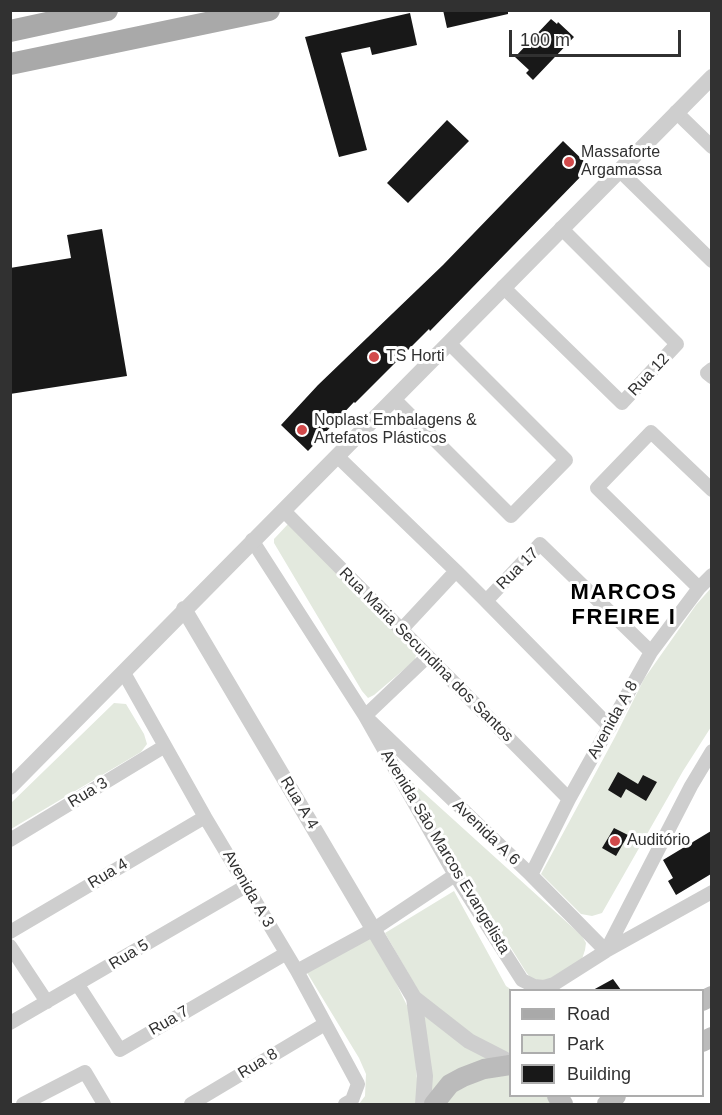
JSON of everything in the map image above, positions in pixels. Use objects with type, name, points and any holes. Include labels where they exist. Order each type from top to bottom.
[{"type":"main road","points":[[10,31],[107,10]]},
{"type":"main road","points":[[10,64],[269,10]]},
{"type":"main road","points":[[434,1104],[450,1084],[484,1069],[509,1063]]},
{"type":"street","points":[[10,787],[711,76]]},
{"type":"street","points":[[676,112],[711,147]]},
{"type":"street","points":[[619,170],[711,261]]},
{"type":"street","name":"Rua 12","points":[[503,287],[622,403],[676,345],[561,228]]},
{"type":"street","points":[[394,399],[511,516],[566,460],[449,343]]},
{"type":"street","points":[[711,369],[707,373],[711,377]]},
{"type":"street","points":[[699,588],[597,488],[651,432],[711,490]]},
{"type":"street","points":[[337,456],[486,601]]},
{"type":"street","name":"Rua Maria Secundina dos Santos","points":[[284,511],[569,799]]},
{"type":"street","name":"Avenida São Marcos Evangelista","points":[[252,540],[365,716],[455,875],[522,981],[544,987],[554,984],[606,951],[711,892]]},
{"type":"street","name":"Rua 17","points":[[610,727],[486,601],[540,544],[651,652]]},
{"type":"street","points":[[401,630],[456,571]]},
{"type":"street","name":"Avenida A 8","points":[[531,875],[569,799],[651,652],[711,575]]},
{"type":"street","name":"Rua A 4","points":[[184,609],[414,998],[469,1041],[509,1062]]},
{"type":"street","points":[[365,716],[427,657]]},
{"type":"street","name":"Avenida A 3","points":[[124,673],[205,817],[297,971],[358,1084],[352,1100],[345,1104]]},
{"type":"street","name":"Avenida A 6","points":[[365,716],[531,875],[606,951]]},
{"type":"street","name":"Rua 3","points":[[10,840],[165,746]]},
{"type":"street","points":[[606,951],[711,751]]},
{"type":"street","name":"Rua 4","points":[[10,932],[205,817]]},
{"type":"street","points":[[297,971],[374,929],[455,875]]},
{"type":"street","name":"Rua 5","points":[[10,1023],[246,886]]},
{"type":"street","points":[[10,946],[47,1002]]},
{"type":"street","name":"Rua 7","points":[[78,985],[120,1050],[285,954]]},
{"type":"street","name":"Rua A 4","points":[[414,998],[425,1076],[423,1104]]},
{"type":"street","name":"Rua 8","points":[[192,1104],[326,1024]]},
{"type":"street","points":[[24,1104],[85,1072],[104,1104]]},
{"type":"green space","points":[[289,523],[364,602],[412,648],[416,655],[415,660],[368,698],[274,543],[274,539]]},
{"type":"green space","points":[[711,588],[711,727],[683,771],[602,913],[592,916],[581,914],[541,874],[644,679],[696,605]]},
{"type":"green space","points":[[114,703],[126,704],[144,734],[147,744],[141,752],[11,829],[11,803]]},
{"type":"green space","points":[[402,773],[582,936],[586,943],[581,962],[543,982],[533,981]]},
{"type":"green space","points":[[454,891],[506,986],[510,989],[509,1053],[462,1033],[423,999],[385,933]]},
{"type":"green space","points":[[373,935],[412,1016],[419,1104],[359,1104],[365,1096],[366,1074],[359,1058],[306,971]]},
{"type":"green space","points":[[420,1008],[496,1060],[428,1102]]},
{"type":"green space","points":[[509,1075],[509,1097],[553,1097],[556,1104],[439,1104],[473,1077]]},
{"type":"building","points":[[443,10],[508,10],[508,14],[447,28]]},
{"type":"building","points":[[410,13],[417,45],[372,55],[370,47],[341,53],[367,150],[339,157],[305,37]]},
{"type":"building","points":[[551,19],[557,24],[558,22],[574,37],[533,80],[526,73],[529,70],[515,57]]},
{"type":"building","points":[[447,120],[469,141],[408,203],[387,183]]},
{"type":"building","points":[[563,141],[590,167],[430,331],[429,329],[354,402],[308,451],[281,425],[318,385],[443,265]]},
{"type":"building","points":[[102,229],[127,376],[10,394],[10,268],[71,258],[67,235]]},
{"type":"building","points":[[618,772],[638,784],[643,775],[657,782],[646,801],[626,789],[621,798],[608,790]]},
{"type":"building","name":"Auditório","points":[[614,828],[628,835],[616,856],[602,848]]},
{"type":"building","points":[[711,831],[711,874],[676,895],[668,881],[673,878],[663,860]]},
{"type":"building","points":[[613,979],[620,989],[595,989]]},
{"type":"place","name":"Massaforte Argamassa","points":[[569,162]]},
{"type":"place","name":"TS Horti","points":[[374,357]]},
{"type":"place","name":"Noplast Embalagens & Artefatos Plásticos","points":[[302,430]]},
{"type":"place","name":"Auditório","points":[[615,841]]},
{"type":"district","name":"MARCOS FREIRE I","points":[[624,606]]}]
